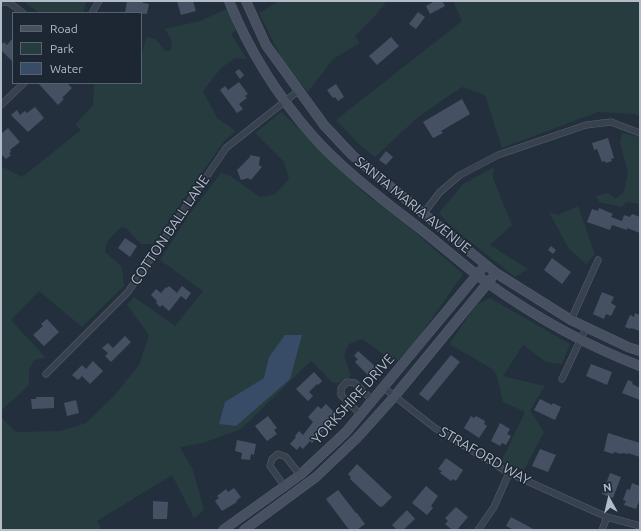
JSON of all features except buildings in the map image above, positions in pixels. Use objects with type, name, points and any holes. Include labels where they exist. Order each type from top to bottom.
[{"type":"street","points":[[93,12],[99,1]]},
{"type":"street","name":"SANTA MARIA AVENUE","points":[[229,1],[252,52],[284,101],[312,135],[344,167],[488,284],[526,309],[579,340],[640,366]]},
{"type":"street","name":"SANTA MARIA AVENUE","points":[[246,1],[266,45],[324,125],[352,155],[496,273],[571,320],[640,352]]},
{"type":"street","points":[[1,2],[8,2],[22,12]]},
{"type":"street","points":[[252,52],[266,45]]},
{"type":"street","points":[[1,105],[23,84]]},
{"type":"street","name":"COTTON BALL LANE","points":[[46,374],[128,292],[226,148],[298,91]]},
{"type":"street","points":[[423,214],[440,192],[460,175],[498,155],[586,125],[598,123],[611,122],[640,133]]},
{"type":"street","points":[[344,167],[352,155]]},
{"type":"street","points":[[395,209],[404,199]]},
{"type":"street","points":[[571,320],[598,260]]},
{"type":"street","name":"YORKSHIRE DRIVE","points":[[223,530],[285,487],[346,432],[485,265]]},
{"type":"street","name":"YORKSHIRE DRIVE","points":[[244,530],[316,477],[357,438],[394,397],[496,273]]},
{"type":"street","points":[[562,379],[579,340],[586,328]]},
{"type":"street","points":[[360,414],[341,396],[341,388],[347,382],[355,383],[372,400]]},
{"type":"street","name":"STRAFORD WAY","points":[[384,388],[435,428],[509,473],[607,517],[640,526]]},
{"type":"street","points":[[285,487],[270,466],[272,459],[278,454],[286,457],[300,475]]},
{"type":"street","points":[[478,530],[494,507],[509,473]]},
{"type":"street","points":[[602,530],[607,517]]},
{"type":"green space","points":[[23,1],[86,1],[83,12],[38,12]]},
{"type":"green space","points":[[279,1],[412,1],[386,2],[374,17],[355,36],[360,43],[333,59],[308,92],[284,63],[259,13]]},
{"type":"green space","points":[[453,1],[640,1],[640,116],[635,114],[598,112],[502,148],[485,95],[462,87],[418,117],[375,157],[361,146],[336,120],[462,21]]},
{"type":"green space","points":[[227,9],[236,30],[231,34],[247,59],[235,58],[221,68],[203,91],[217,118],[236,131],[224,141],[153,244],[141,244],[126,228],[121,227],[107,242],[105,252],[122,267],[124,286],[82,327],[39,291],[11,320],[46,358],[34,360],[29,370],[29,385],[1,411],[1,166],[22,177],[81,130],[75,125],[93,105],[94,84],[142,84],[142,55],[146,37],[156,39],[165,51],[171,50],[172,41],[165,29],[200,21]]},
{"type":"green space","points":[[281,112],[338,163],[336,167],[374,201],[376,198],[463,274],[414,344],[395,363],[362,339],[349,344],[344,355],[351,376],[339,383],[333,383],[311,361],[241,429],[203,443],[180,447],[193,470],[204,510],[194,518],[172,475],[97,521],[102,530],[1,530],[1,417],[16,432],[61,431],[86,423],[114,396],[139,365],[149,335],[127,305],[134,297],[175,326],[203,291],[160,260],[188,216],[221,173],[229,175],[260,197],[274,195],[289,179],[284,162],[255,133]]},
{"type":"green space","points":[[622,133],[640,137],[640,204],[627,202],[621,207],[599,202],[596,196],[608,193],[615,199],[624,192],[628,172],[620,143]]},
{"type":"green space","points":[[494,167],[493,178],[512,225],[490,245],[528,269],[515,277],[453,228],[439,213],[463,184]]},
{"type":"green space","points":[[578,206],[595,254],[586,264],[569,249],[549,212],[558,215]]},
{"type":"green space","points":[[490,298],[570,344],[562,364],[546,362],[523,345],[503,376],[545,386],[530,410],[544,432],[524,470],[501,462],[525,412],[503,402],[497,376],[492,369],[449,344],[476,305]]},
{"type":"water","points":[[285,335],[302,335],[290,379],[236,426],[219,424],[225,402],[264,378],[269,357]]}]
